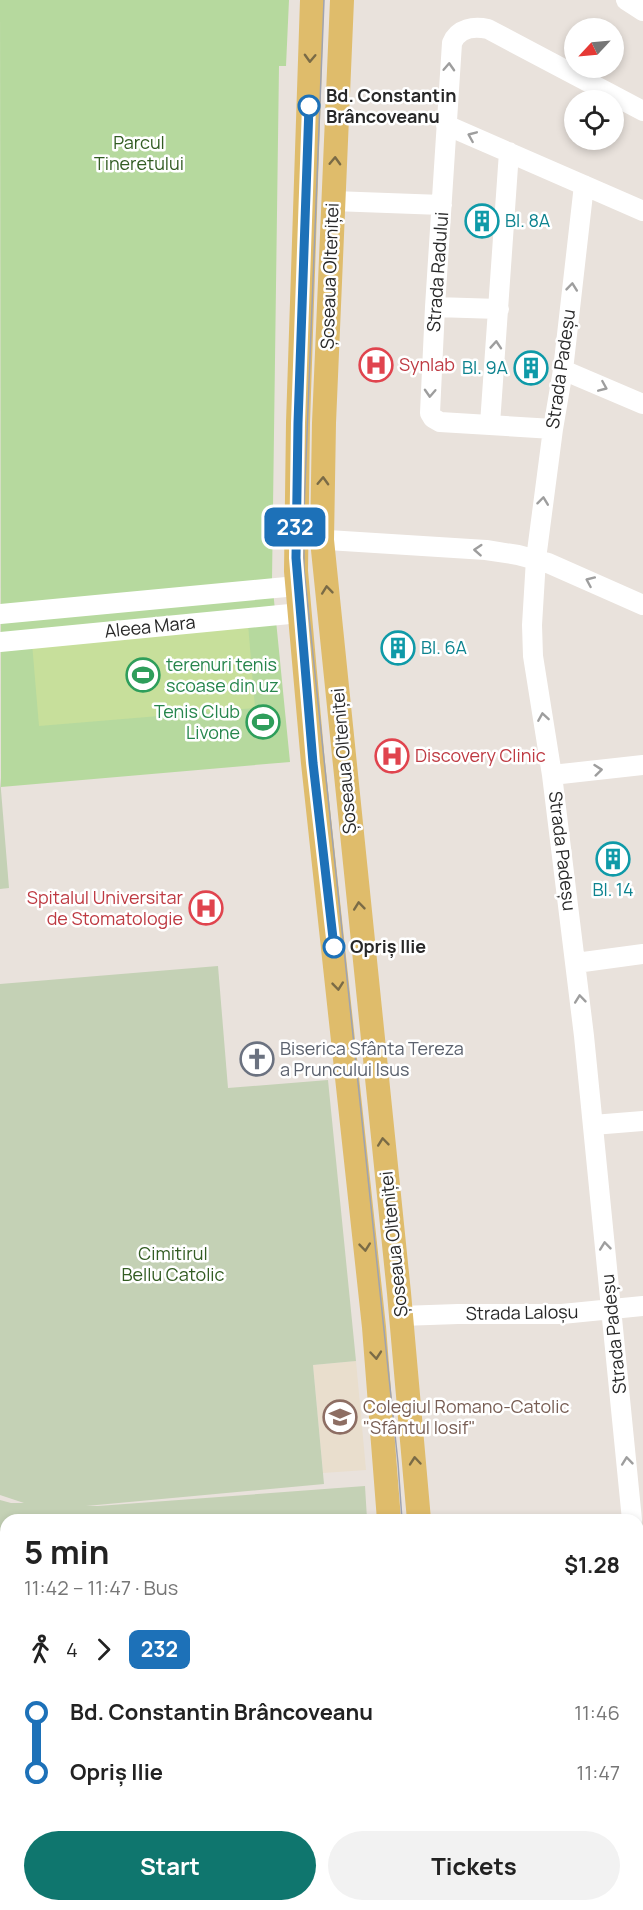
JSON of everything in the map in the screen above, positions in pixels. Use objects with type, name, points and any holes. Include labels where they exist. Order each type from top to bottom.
[{"type":"main road","name":"Șoseaua Olteniței","points":[[312,0],[296,538],[297,586],[313,763],[374,1328],[389,1514]]},
{"type":"main road","name":"Șoseaua Olteniței","points":[[342,0],[322,540],[419,1514]]},
{"type":"street","points":[[626,0],[643,11]]},
{"type":"street","name":"Strada Radului","points":[[490,424],[440,422],[433,418],[430,406],[452,43],[458,34],[475,27],[488,29],[643,111]]},
{"type":"street","points":[[446,125],[643,211]]},
{"type":"street","points":[[508,152],[490,424],[553,429]]},
{"type":"street","name":"Strada Padeșu","points":[[584,185],[563,370],[536,559],[532,626],[533,656],[552,775],[576,963],[631,1514]]},
{"type":"street","points":[[333,201],[442,205]]},
{"type":"street","points":[[435,307],[499,309]]},
{"type":"street","points":[[563,370],[643,404]]},
{"type":"street","points":[[296,538],[486,550],[536,559],[549,562],[643,605]]},
{"type":"street","name":"Aleea Mara","points":[[0,614],[297,586]]},
{"type":"street","name":"Aleea Mara","points":[[0,642],[300,613]]},
{"type":"street","points":[[552,775],[643,765]]},
{"type":"street","points":[[576,963],[643,954]]},
{"type":"street","points":[[593,1125],[643,1121]]},
{"type":"street","name":"Strada Laloșu","points":[[401,1316],[562,1314],[643,1306]]},
{"type":"shaded area","name":"Colegiul Romano-Catolic \"Sfântul Iosif\"","points":[[356,1361],[366,1470],[323,1473],[313,1365]]},
{"type":"green space","name":"Parcul Tineretului","points":[[0,0],[289,0],[286,66],[279,66],[272,580],[290,762],[1,787]]},
{"type":"green space","name":"terenuri tenis scoase din uz","points":[[248,624],[255,708],[39,726],[32,643]]},
{"type":"green space","points":[[0,778],[9,888],[0,889]]},
{"type":"green space","name":"Cimitirul Bellu Catolic","points":[[218,966],[228,1088],[328,1080],[356,1361],[313,1365],[324,1484],[86,1506],[365,1486],[367,1514],[0,1514],[0,1500],[24,1503],[0,1495],[0,984]]},
{"type":"tram line","points":[[324,0],[304,511],[304,569],[402,1514]]},
{"type":"bus line","name":"232","points":[[309,106],[295,526],[297,586],[313,763],[334,947]]},
{"type":"place","name":"Bd. Constantin Brâncoveanu","points":[[309,106]]},
{"type":"place","name":"Bl. 8A","points":[[482,221]]},
{"type":"place","name":"Synlab","points":[[376,365]]},
{"type":"place","name":"Bl. 9A","points":[[531,368]]},
{"type":"place","name":"Bl. 6A","points":[[398,648]]},
{"type":"place","name":"terenuri tenis scoase din uz","points":[[143,675]]},
{"type":"place","name":"Tenis Club Livone","points":[[263,722]]},
{"type":"place","name":"Discovery Clinic","points":[[392,756]]},
{"type":"place","name":"Bl. 14","points":[[613,859]]},
{"type":"place","name":"Spitalul Universitar de Stomatologie","points":[[206,908]]},
{"type":"place","name":"Opriș Ilie","points":[[334,947]]},
{"type":"place","name":"Biserica Sfânta Tereza a Pruncului Isus","points":[[257,1059]]},
{"type":"place","name":"Colegiul Romano-Catolic \"Sfântul Iosif\"","points":[[340,1417]]}]
